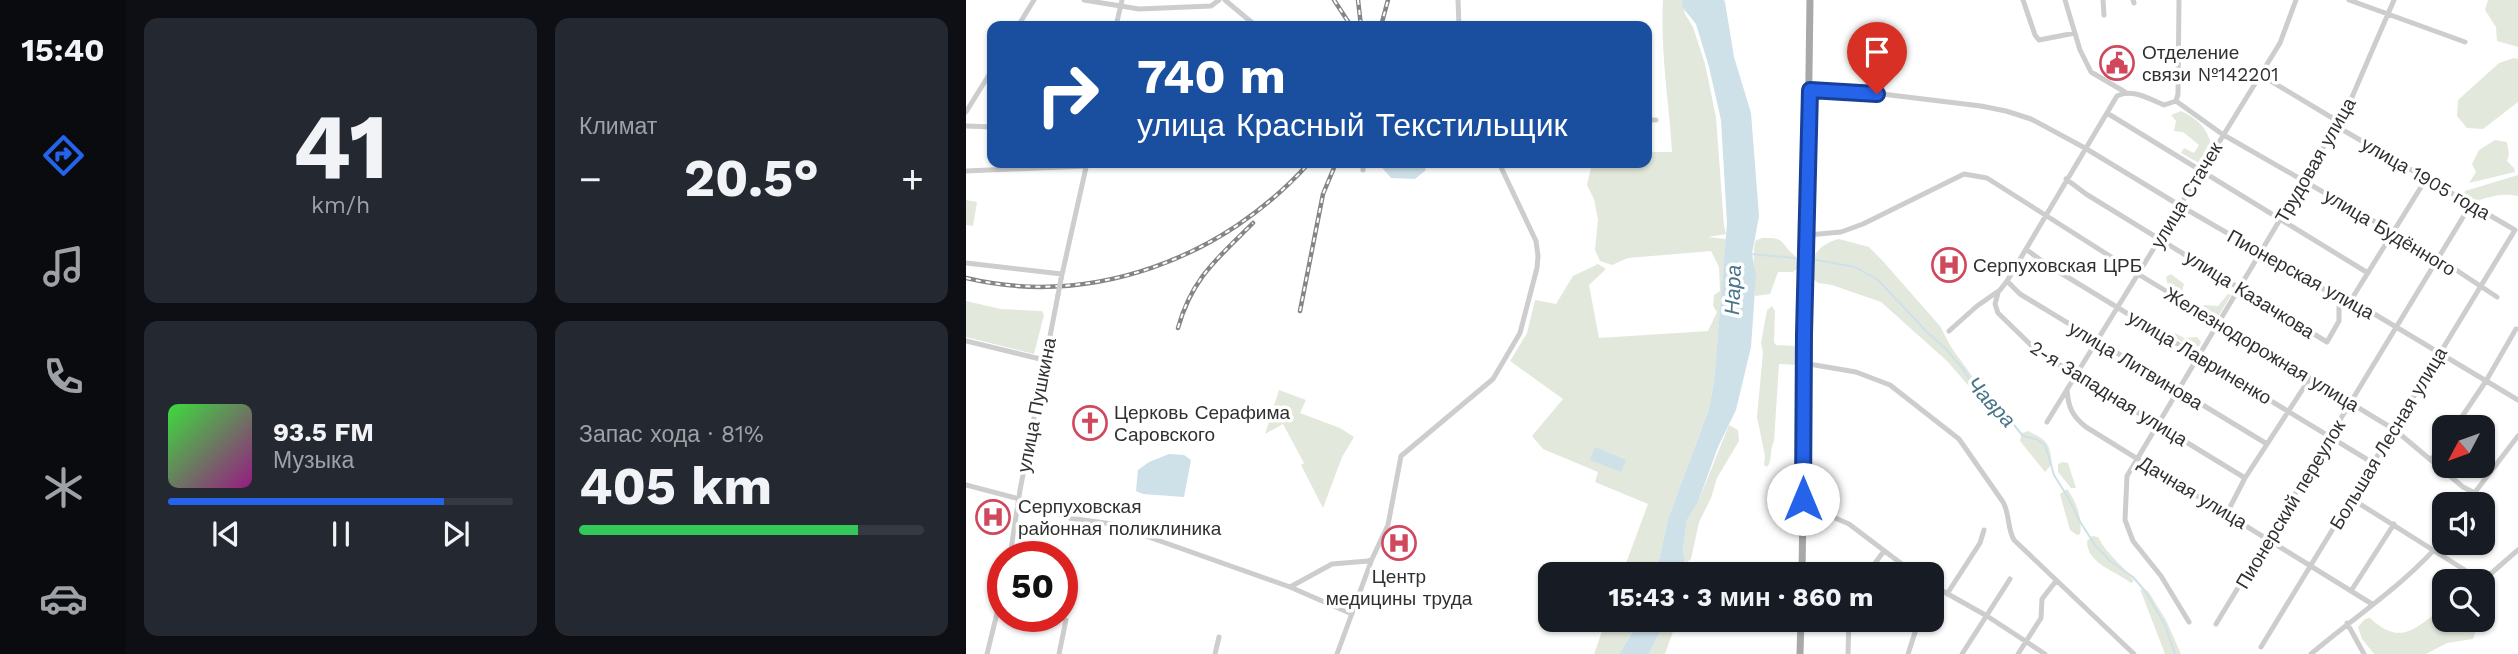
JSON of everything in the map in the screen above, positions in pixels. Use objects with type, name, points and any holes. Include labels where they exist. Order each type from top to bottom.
[{"type":"main road","points":[[1802,562],[1810,0]]},
{"type":"main road","points":[[1800,654],[1801,632]]},
{"type":"street","points":[[1024,21],[1034,0]]},
{"type":"street","points":[[1084,0],[1121,3],[1139,9],[1212,6],[1219,0]]},
{"type":"street","points":[[1225,0],[1250,21]]},
{"type":"street","points":[[1458,0],[1458,21]]},
{"type":"street","points":[[2023,0],[2039,40],[2075,33]]},
{"type":"street","points":[[2065,0],[2091,72],[2125,92],[2164,105],[2176,101],[2178,94],[2179,0]]},
{"type":"street","points":[[2103,0],[2104,15]]},
{"type":"street","name":"улица Стачек","points":[[2047,422],[2280,43],[2296,0]]},
{"type":"street","points":[[2349,0],[2465,42]]},
{"type":"street","name":"Трудовая улица","points":[[2189,622],[2161,576],[2133,541],[2125,520],[2127,476],[2358,87],[2394,0]]},
{"type":"street","points":[[1117,21],[1121,3]]},
{"type":"street","name":"улица 1905 года","points":[[2259,74],[2426,179],[2515,230]]},
{"type":"street","points":[[966,112],[987,77]]},
{"type":"street","name":"Пионерская улица","points":[[1810,90],[1882,94],[2007,111],[2031,119],[2339,298],[2351,300],[2518,400]]},
{"type":"street","points":[[1949,331],[2000,290],[2007,281],[2117,96],[2125,92]]},
{"type":"street","name":"улица Будённого","points":[[2176,101],[2222,134],[2438,258],[2497,297]]},
{"type":"street","points":[[2107,113],[2368,273]]},
{"type":"street","points":[[966,126],[987,127]]},
{"type":"street","points":[[966,171],[1026,168]]},
{"type":"street","points":[[966,263],[1061,276],[1086,168]]},
{"type":"street","points":[[1337,653],[1389,521],[1401,456],[1493,379],[1520,332],[1538,256],[1535,239],[1501,168]]},
{"type":"street","name":"Железнодорожная улица","points":[[1808,235],[1841,232],[1863,224],[1964,174],[1987,178],[2217,323],[2395,430],[2463,487],[2473,492]]},
{"type":"street","name":"улица Казачкова","points":[[2066,179],[2086,194],[2327,342],[2339,321],[2339,298]]},
{"type":"street","points":[[2351,300],[2395,233],[2426,179]]},
{"type":"street","name":"Пионерский переулок","points":[[2216,624],[2332,437],[2471,204]]},
{"type":"street","name":"Большая Лесная улица","points":[[2261,647],[2515,230]]},
{"type":"street","name":"улица Лавриненко","points":[[2027,250],[2374,463]]},
{"type":"street","name":"улица Пушкина","points":[[1012,541],[1061,276]]},
{"type":"street","name":"улица Литвинова","points":[[2007,281],[2020,294],[2267,444]]},
{"type":"street","name":"2-я Западная улица","points":[[2000,290],[1995,304],[2002,318],[2031,347],[2245,478]]},
{"type":"street","points":[[2463,415],[2516,329]]},
{"type":"street","points":[[966,341],[1044,359]]},
{"type":"street","points":[[1803,363],[1856,372],[1883,382],[1911,400],[1959,439],[2007,509],[2010,533],[2014,540],[2134,654]]},
{"type":"street","points":[[2227,513],[2245,478],[2310,378]]},
{"type":"street","name":"Дачная улица","points":[[2067,389],[2067,402],[2076,419],[2372,604]]},
{"type":"street","points":[[2473,492],[2518,436]]},
{"type":"street","points":[[966,485],[1019,498],[1069,518],[1112,524],[1290,587],[1352,614]]},
{"type":"street","points":[[2352,499],[2432,547]]},
{"type":"street","points":[[1803,505],[1839,517],[1899,562]]},
{"type":"street","points":[[2351,591],[2394,524]]},
{"type":"street","points":[[1947,594],[1980,543],[1984,530]]},
{"type":"street","points":[[2444,555],[2483,580],[2518,550]]},
{"type":"street","points":[[1876,562],[1884,551]]},
{"type":"street","points":[[2311,654],[2432,552]]},
{"type":"street","points":[[1290,587],[1332,564],[1372,559]]},
{"type":"street","points":[[1962,654],[2010,579]]},
{"type":"street","points":[[2018,654],[2041,618],[2042,599],[2056,582]]},
{"type":"street","points":[[1944,592],[1987,616],[2045,654]]},
{"type":"street","points":[[2347,623],[2364,654]]},
{"type":"street","points":[[987,654],[992,632]]},
{"type":"street","points":[[1059,654],[1064,632]]},
{"type":"street","points":[[1848,654],[1849,632]]},
{"type":"street","points":[[1909,654],[1915,632]]},
{"type":"street","points":[[1215,654],[1219,637]]},
{"type":"shaded area","points":[[1663,0],[1682,0],[1705,64],[1716,117],[1726,234],[1708,237],[1726,239],[1714,381],[1709,409],[1668,519],[1659,562],[1626,562],[1648,504],[1595,482],[1598,472],[1543,449],[1532,436],[1563,399],[1510,361],[1527,333],[1535,300],[1556,304],[1573,276],[1598,264],[1606,269],[1589,285],[1599,338],[1708,331],[1717,312],[1713,306],[1714,295],[1720,291],[1719,267],[1711,251],[1628,258],[1612,265],[1600,261],[1595,250],[1598,220],[1594,199],[1587,185],[1591,168],[1652,168],[1652,152],[1672,152],[1664,57]]},
{"type":"shaded area","points":[[2488,0],[2518,0],[2518,47],[2497,41],[2496,27],[2485,10]]},
{"type":"shaded area","points":[[2518,59],[2518,102],[2483,129],[2467,128],[2457,116],[2458,100],[2499,63]]},
{"type":"shaded area","points":[[2181,111],[2200,124],[2209,138],[2211,144],[2199,163],[2181,153],[2184,148],[2194,153],[2199,145],[2183,132],[2174,131],[2176,121],[2171,115]]},
{"type":"shaded area","points":[[2495,140],[2507,142],[2507,161],[2515,172],[2469,183],[2476,172],[2472,164],[2479,150]]},
{"type":"shaded area","points":[[2518,175],[2518,196],[2501,195],[2475,200],[2463,195],[2465,191]]},
{"type":"shaded area","points":[[966,200],[977,202],[973,226],[966,225]]},
{"type":"shaded area","points":[[1774,238],[1782,242],[1799,261],[1799,268],[1793,272],[1778,272],[1770,294],[1755,296],[1754,248],[1755,241]]},
{"type":"shaded area","points":[[1839,239],[1869,247],[1881,259],[1940,326],[1972,376],[1999,405],[1999,415],[1994,415],[1947,361],[1881,302],[1832,285],[1818,283],[1810,276],[1811,263],[1817,252],[1821,247]]},
{"type":"shaded area","points":[[2171,274],[2184,284],[2182,291],[2168,286],[2166,277]]},
{"type":"shaded area","points":[[2228,294],[2231,295],[2219,315],[2212,315],[2204,309],[2204,305],[2218,306]]},
{"type":"shaded area","points":[[966,301],[1001,309],[1042,311],[1044,315],[1034,354],[966,337]]},
{"type":"shaded area","points":[[1772,306],[1775,311],[1774,342],[1776,345],[1796,346],[1800,349],[1801,362],[1797,365],[1779,364],[1774,441],[1767,467],[1764,465],[1765,456],[1757,417],[1763,352],[1761,343],[1767,310]]},
{"type":"shaded area","points":[[2175,333],[2184,338],[2197,337],[2201,342],[2199,346],[2191,347],[2174,337]]},
{"type":"shaded area","points":[[1279,390],[1306,400],[1300,413],[1340,428],[1354,437],[1342,457],[1323,508],[1301,465],[1304,463],[1283,424],[1265,434]]},
{"type":"shaded area","points":[[1729,425],[1738,430],[1739,441],[1717,478],[1699,522],[1691,559],[1687,562],[1684,561],[1683,549],[1687,520],[1698,502]]},
{"type":"shaded area","points":[[2028,431],[2049,447],[2052,464],[2045,472],[2020,441],[2022,433]]},
{"type":"shaded area","points":[[2068,463],[2076,488],[2071,488],[2058,472],[2058,464]]},
{"type":"shaded area","points":[[2067,489],[2080,517],[2080,534],[2077,535],[2070,530],[2060,494]]},
{"type":"shaded area","points":[[2092,536],[2098,537],[2134,581],[2131,583],[2092,556],[2087,541]]},
{"type":"shaded area","points":[[2140,589],[2148,591],[2166,620],[2181,654],[2165,654]]},
{"type":"shaded area","points":[[2432,616],[2432,632],[2475,632],[2473,639],[2447,643],[2426,654],[2374,654],[2362,639],[2358,627],[2365,619],[2370,618],[2381,627],[2399,633],[2416,628]]},
{"type":"shaded area","points":[[1602,632],[1633,632],[1619,654],[1594,654]]},
{"type":"shaded area","points":[[1660,632],[1673,632],[1665,654],[1649,654]]},
{"type":"water","name":"Нара","points":[[1682,0],[1725,2],[1734,57],[1751,113],[1759,216],[1752,254],[1756,275],[1751,347],[1736,410],[1718,447],[1698,502],[1687,520],[1683,549],[1685,562],[1659,562],[1668,519],[1709,409],[1714,381],[1727,223],[1721,120],[1696,24],[1683,8]]},
{"type":"water","points":[[1382,168],[1426,170],[1415,179],[1391,178]]},
{"type":"water","points":[[1595,447],[1626,460],[1621,472],[1590,460]]},
{"type":"water","points":[[1169,454],[1184,455],[1191,460],[1184,497],[1143,494],[1136,491],[1138,470]]},
{"type":"water","points":[[1633,632],[1660,632],[1649,654],[1619,654]]},
{"type":"waterway","name":"Чавра","points":[[1751,254],[1795,258]]},
{"type":"waterway","name":"Чавра","points":[[1811,259],[1855,267],[1878,280],[1946,349],[1975,388],[2006,415],[2023,436],[2036,439],[2045,445],[2054,475],[2079,520],[2095,545],[2109,560],[2133,577],[2145,591],[2165,625],[2175,654]]},
{"type":"railway","points":[[1334,0],[1348,21]]},
{"type":"railway","points":[[1358,0],[1360,21]]},
{"type":"railway","points":[[1382,21],[1388,0]]},
{"type":"railway","points":[[966,278],[1013,286],[1061,286],[1107,280],[1153,267],[1196,249],[1237,225],[1275,196],[1304,168]]},
{"type":"railway","points":[[1300,311],[1323,194],[1334,168]]},
{"type":"railway","points":[[1178,328],[1198,282],[1253,223]]},
{"type":"place","name":"Отделение связи №142201","points":[[2117,63]]},
{"type":"place","name":"Серпуховская ЦРБ","points":[[1949,265]]},
{"type":"place","name":"Церковь Серафима Саровского","points":[[1090,423]]},
{"type":"place","name":"Серпуховская районная поликлиника","points":[[993,517]]},
{"type":"place","name":"Центр медицины труда","points":[[1399,543]]},
{"type":"route","points":[[1803,499],[1810,90],[1877,94]]}]
